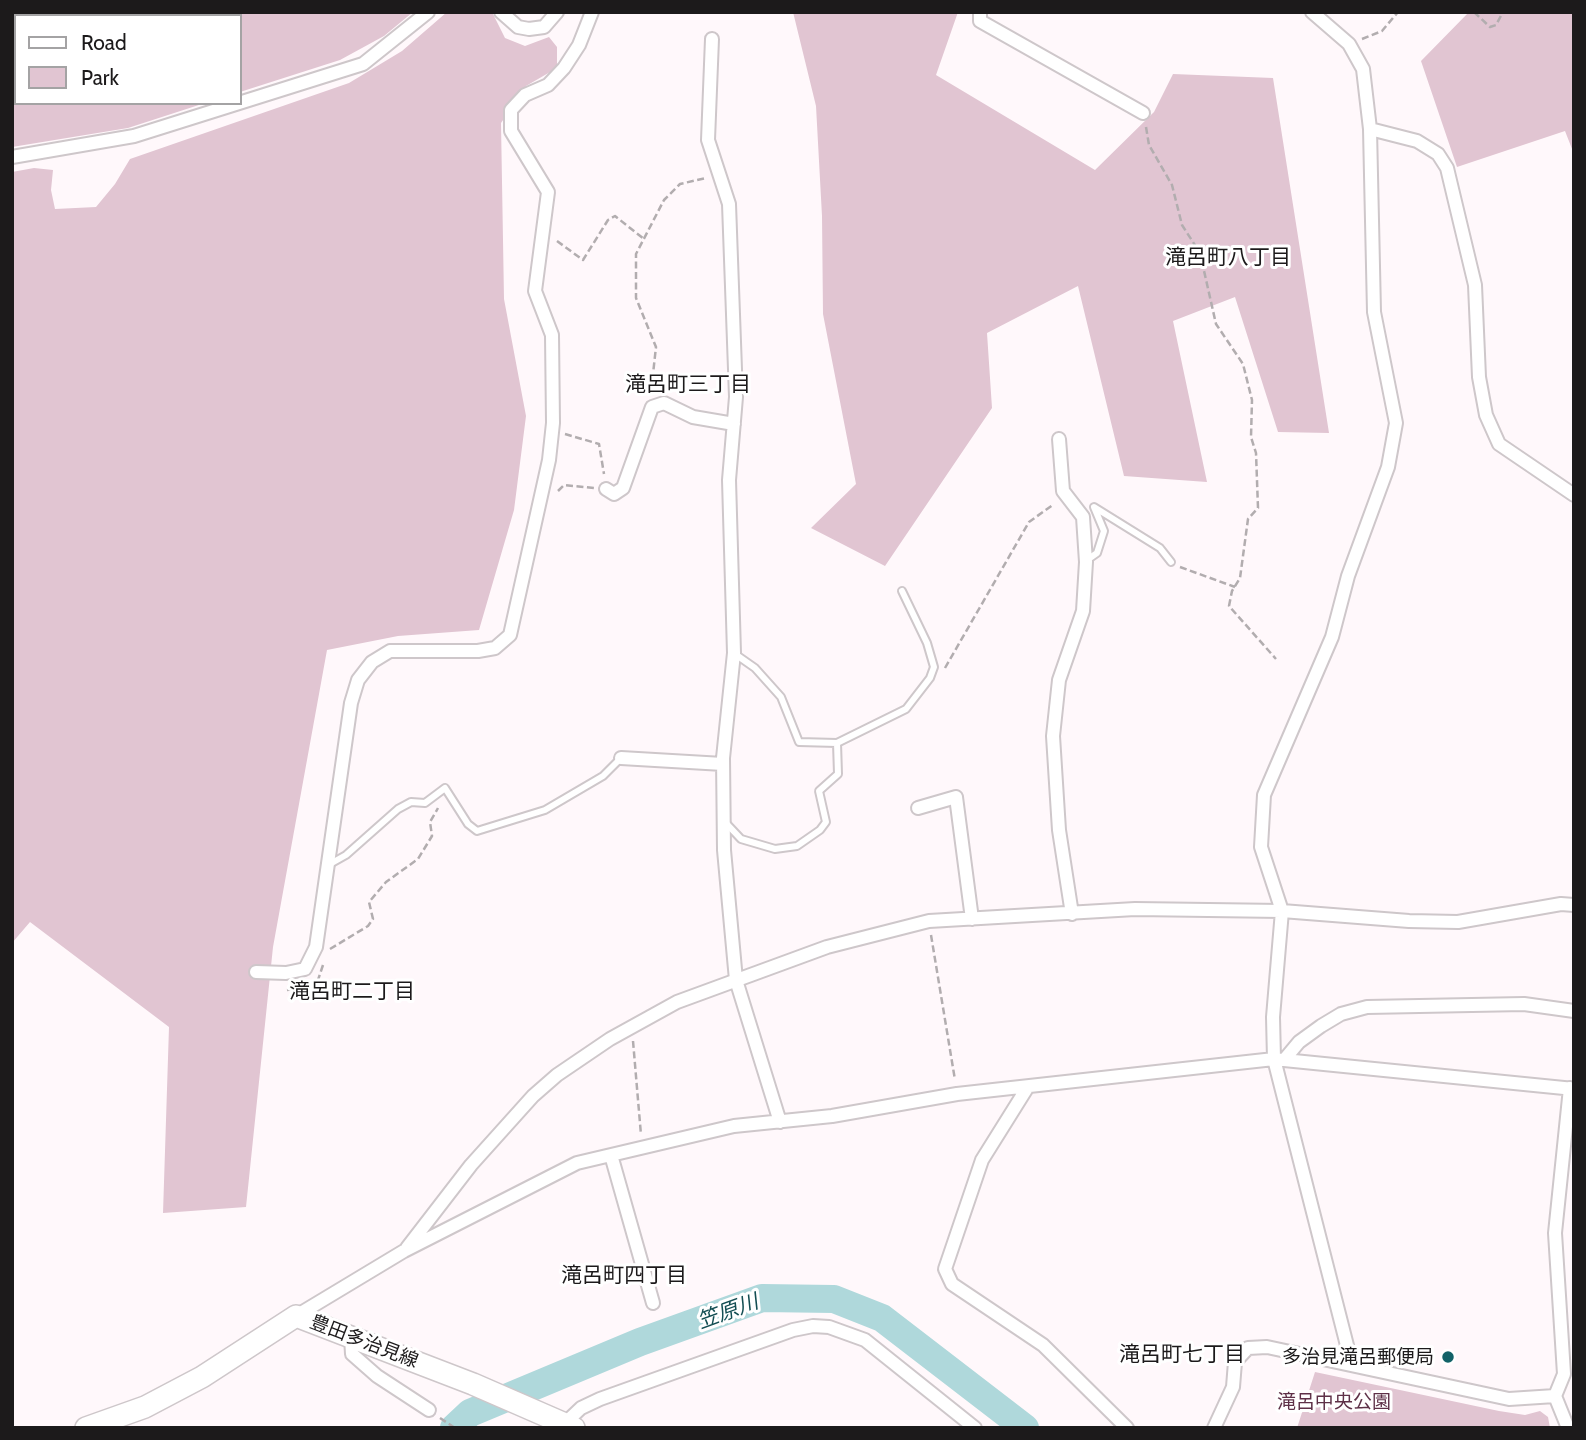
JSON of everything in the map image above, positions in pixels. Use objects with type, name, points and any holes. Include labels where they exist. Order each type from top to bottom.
[{"type":"main road","name":"豊田多治見線","points":[[86,1428],[145,1407],[202,1377],[296,1316],[472,1384],[562,1424]]},
{"type":"street","points":[[242,102],[363,64],[428,12]]},
{"type":"street","points":[[501,12],[518,27],[530,29],[544,27],[557,12]]},
{"type":"street","points":[[256,972],[286,973],[305,969],[316,947],[351,703],[358,680],[372,662],[390,650],[478,651],[495,648],[510,635],[552,432],[552,335],[535,291],[540,236],[548,192],[511,131],[511,110],[525,95],[548,85],[565,68],[579,46],[592,12]]},
{"type":"street","points":[[980,12],[981,21],[1143,113]]},
{"type":"street","points":[[1312,12],[1349,44],[1363,69],[1370,129],[1374,312],[1396,423],[1388,467],[1348,576],[1332,636],[1264,795],[1261,847],[1282,911],[1273,1017],[1279,1059],[1352,1365]]},
{"type":"street","points":[[712,38],[708,139],[729,204],[736,397],[729,480],[734,653],[723,764],[723,821],[736,981],[780,1122]]},
{"type":"street","points":[[12,157],[134,136],[233,105]]},
{"type":"street","points":[[1370,129],[1417,141],[1438,154],[1447,168],[1475,285],[1479,377],[1486,415],[1499,444],[1574,495]]},
{"type":"street","points":[[607,489],[614,494],[623,488],[652,407],[664,403],[694,417],[734,424]]},
{"type":"street","points":[[1059,439],[1063,491],[1083,517],[1086,562],[1083,611],[1059,680],[1053,736],[1059,830],[1072,914]]},
{"type":"street","points":[[621,758],[723,764]]},
{"type":"street","points":[[918,808],[956,797],[972,919]]},
{"type":"street","points":[[404,1251],[471,1165],[533,1096],[557,1075],[677,1002],[827,947],[929,921],[1135,909],[1282,911],[1458,922],[1561,904],[1574,905]]},
{"type":"street","points":[[1279,1059],[1341,1014],[1367,1007],[1524,1004],[1574,1011]]},
{"type":"street","points":[[296,1316],[404,1251],[577,1163],[734,1126],[832,1116],[957,1094],[1279,1059],[1572,1089],[1555,1233],[1564,1374],[1555,1396],[1568,1428]]},
{"type":"street","points":[[1027,1088],[982,1160],[945,1269],[952,1284],[1043,1345],[1127,1428]]},
{"type":"street","points":[[611,1155],[653,1303]]},
{"type":"street","points":[[562,1424],[581,1408],[600,1399],[793,1330],[813,1326],[829,1327],[865,1340],[975,1428]]},
{"type":"street","points":[[351,1337],[352,1354],[377,1376],[429,1410]]},
{"type":"street","points":[[1213,1428],[1233,1387],[1235,1362],[1248,1348],[1267,1347],[1509,1399],[1555,1396]]},
{"type":"lane","points":[[1086,562],[1097,553],[1104,531],[1094,507],[1160,548],[1171,562]]},
{"type":"lane","points":[[734,653],[755,668],[781,697],[799,742],[837,743],[906,709],[932,673],[934,667],[927,643],[902,591]]},
{"type":"lane","points":[[723,821],[733,827],[741,839],[758,846],[775,849],[797,846],[805,841],[820,830],[826,821],[819,791],[838,774],[837,743]]},
{"type":"lane","points":[[328,865],[346,855],[398,809],[411,802],[425,803],[445,788],[468,824],[477,831],[545,810],[603,776],[621,758]]},
{"type":"path","points":[[1349,44],[1382,31],[1398,12]]},
{"type":"path","points":[[1474,12],[1490,27],[1496,25],[1503,12]]},
{"type":"path","points":[[1143,113],[1149,145],[1172,185],[1182,225],[1200,253],[1216,324],[1242,364],[1252,400],[1251,437],[1256,453],[1258,508],[1248,519],[1240,578],[1229,606],[1276,659]]},
{"type":"path","points":[[652,407],[656,394],[652,383],[656,347],[634,285],[636,254],[664,200],[680,184],[719,177]]},
{"type":"path","points":[[540,236],[556,240],[583,260],[608,220],[615,216],[644,239]]},
{"type":"path","points":[[538,510],[564,485],[607,489],[599,444],[552,432]]},
{"type":"path","points":[[932,673],[949,666],[1029,522],[1045,508],[1068,498]]},
{"type":"path","points":[[1171,562],[1186,571],[1235,587]]},
{"type":"path","points":[[324,952],[368,926],[373,919],[369,902],[386,882],[418,859],[432,836],[430,822],[440,804],[451,796]]},
{"type":"path","points":[[929,921],[957,1094]]},
{"type":"path","points":[[287,990],[306,987],[318,980],[323,972],[323,962]]},
{"type":"path","points":[[632,1027],[642,1148]]},
{"type":"path","points":[[429,1410],[455,1428]]},
{"type":"green space","points":[[12,12],[413,12],[384,36],[340,60],[242,91],[242,14],[14,14],[14,105],[199,105],[128,128],[12,147]]},
{"type":"green space","points":[[447,12],[492,12],[505,38],[525,46],[549,37],[557,47],[557,68],[526,86],[501,123],[504,299],[526,416],[514,510],[479,630],[398,636],[327,650],[273,947],[246,1207],[163,1213],[169,1027],[30,922],[12,943],[12,172],[34,168],[53,170],[51,190],[55,209],[96,207],[115,184],[130,159],[349,83],[402,51]]},
{"type":"green space","points":[[793,12],[958,12],[936,75],[1095,170],[1154,112],[1173,74],[1273,78],[1329,433],[1278,432],[1235,297],[1173,321],[1207,482],[1124,476],[1078,286],[987,333],[992,408],[885,566],[811,528],[856,484],[823,314],[822,216],[816,106]]},
{"type":"green space","points":[[1469,12],[1574,12],[1574,154],[1565,131],[1457,167],[1421,61]]},
{"type":"green space","name":"滝呂中央公園","points":[[1315,1372],[1499,1411],[1525,1415],[1540,1411],[1548,1417],[1550,1428],[1297,1428]]},
{"type":"waterway","name":"笠原川","points":[[454,1428],[470,1413],[640,1342],[762,1298],[834,1299],[882,1318],[1025,1428]]},
{"type":"place","name":"多治見滝呂郵便局","points":[[1448,1357]]},
{"type":"district","name":"滝呂町八丁目","points":[[1228,258]]},
{"type":"district","name":"滝呂町三丁目","points":[[688,385]]},
{"type":"district","name":"滝呂町二丁目","points":[[352,992]]},
{"type":"district","name":"滝呂町四丁目","points":[[624,1276]]},
{"type":"district","name":"滝呂町七丁目","points":[[1182,1355]]}]
